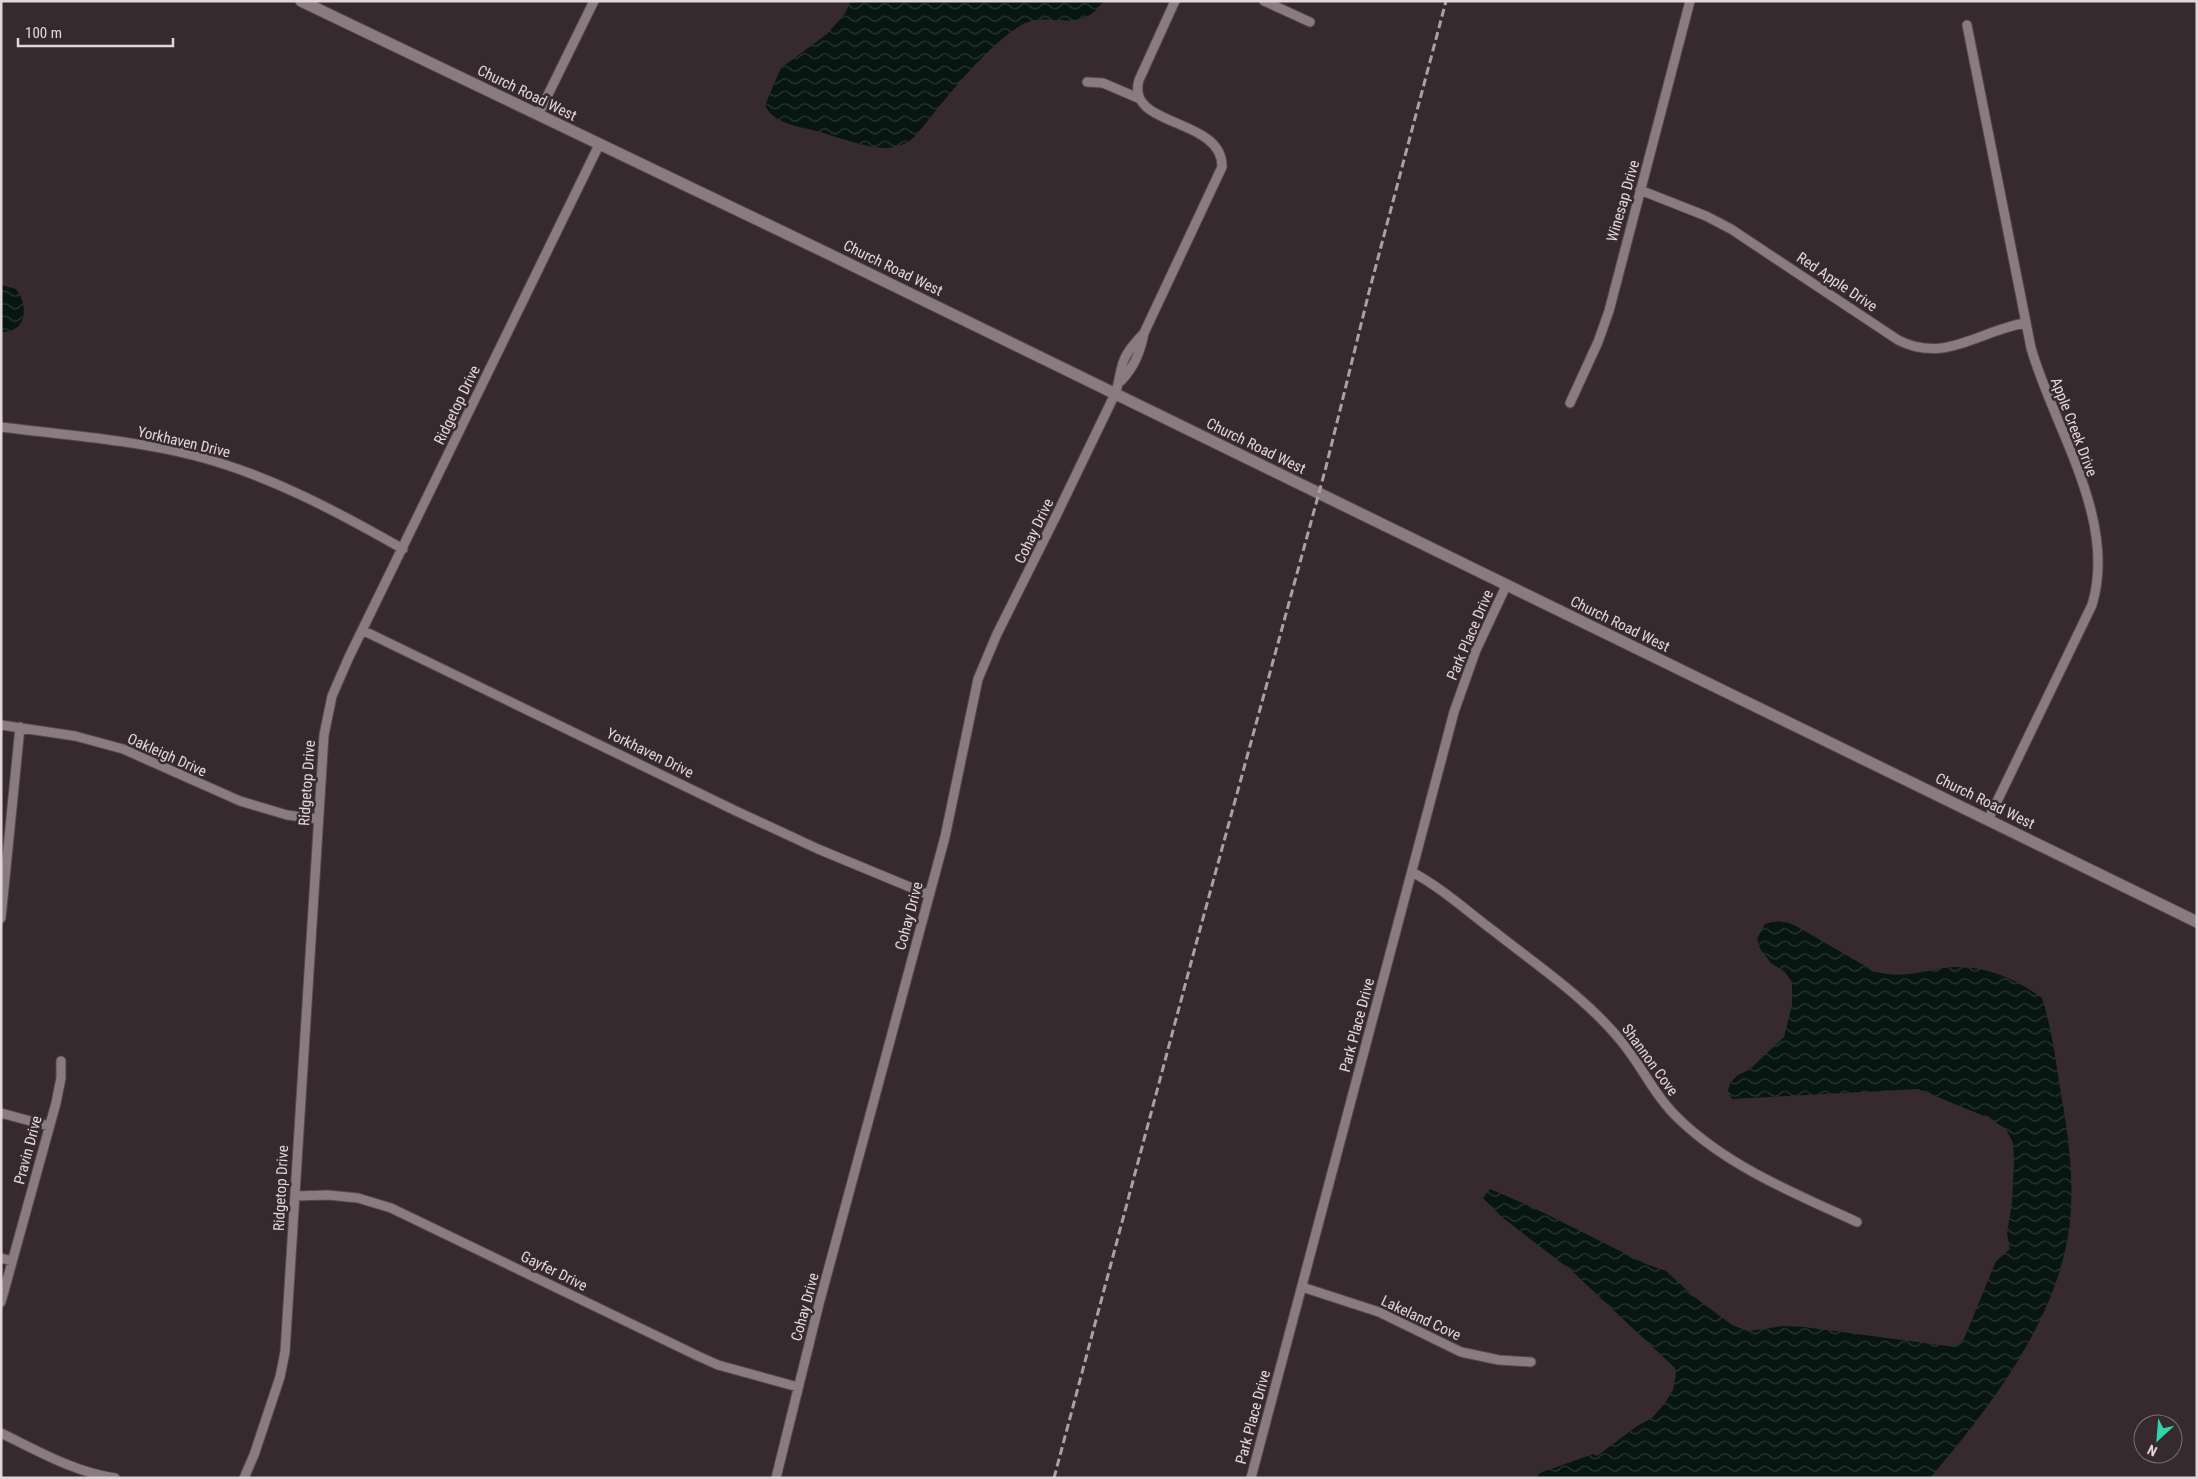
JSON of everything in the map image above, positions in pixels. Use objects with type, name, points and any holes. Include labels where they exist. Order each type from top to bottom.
[{"type":"street","name":"Church Road West","points":[[301,1],[816,247],[1506,586],[2197,922]]},
{"type":"street","points":[[538,115],[594,1]]},
{"type":"street","points":[[1138,98],[1136,92],[1139,80],[1175,1]]},
{"type":"street","points":[[1264,1],[1310,22]]},
{"type":"street","name":"Winesap Drive","points":[[1570,403],[1602,332],[1690,1]]},
{"type":"street","name":"Apple Creek Drive","points":[[1968,25],[2025,322],[2036,366],[2068,444],[2090,508],[2099,547],[2097,590],[2086,620],[1988,820]]},
{"type":"street","points":[[1087,82],[1103,83],[1138,98]]},
{"type":"street","name":"Cohay Drive","points":[[776,1478],[798,1387],[954,797],[974,691],[983,665],[1115,394],[1120,381],[1122,366],[1132,347],[1144,333],[1220,173],[1222,162],[1219,151],[1210,140],[1156,113],[1138,98]]},
{"type":"street","name":"Ridgetop Drive","points":[[244,1478],[254,1455],[283,1365],[318,819],[328,714],[336,685],[362,630],[599,145]]},
{"type":"street","name":"Red Apple Drive","points":[[1640,190],[1706,216],[1736,232],[1898,340],[1914,347],[1930,350],[1944,348],[2025,322]]},
{"type":"street","name":"Yorkhaven Drive","points":[[1,426],[133,444],[212,461],[272,482],[332,511],[403,549]]},
{"type":"street","name":"Park Place Drive","points":[[1250,1478],[1454,712],[1475,654],[1506,586]]},
{"type":"street","name":"Yorkhaven Drive","points":[[362,630],[752,819],[818,849],[929,895]]},
{"type":"street","name":"Oakleigh Drive","points":[[1,725],[75,736],[124,749],[240,801],[288,815],[318,819]]},
{"type":"street","points":[[1,918],[20,727]]},
{"type":"street","name":"Shannon Cove","points":[[1412,872],[1452,898],[1597,1015],[1626,1046],[1667,1108],[1693,1132],[1722,1154],[1745,1167],[1857,1222]]},
{"type":"street","name":"Pravin Drive","points":[[1,1302],[61,1078],[61,1061]]},
{"type":"street","points":[[1,1113],[49,1126]]},
{"type":"street","name":"Gayfer Drive","points":[[295,1196],[343,1197],[386,1206],[698,1356],[737,1370],[798,1387]]},
{"type":"street","points":[[1,1258],[12,1261]]},
{"type":"street","name":"Lakeland Cove","points":[[1302,1288],[1379,1312],[1460,1352],[1499,1360],[1531,1362]]},
{"type":"street","points":[[1,1433],[74,1468],[93,1475],[115,1478]]},
{"type":"water","points":[[851,1],[1104,1],[1094,12],[1084,18],[1040,20],[1018,27],[975,65],[911,140],[900,146],[879,148],[787,123],[774,116],[765,105],[781,68],[827,34],[845,13]]},
{"type":"water","points":[[1,285],[16,289],[23,303],[24,310],[21,323],[16,328],[1,332]]},
{"type":"water","points":[[1776,921],[1796,926],[1874,971],[1900,975],[1957,967],[1983,970],[2008,978],[2042,998],[2055,1058],[2066,1128],[2071,1179],[2069,1230],[2062,1264],[2050,1298],[2035,1331],[2017,1363],[1975,1423],[1930,1478],[1536,1478],[1540,1473],[1593,1454],[1597,1456],[1637,1426],[1652,1418],[1673,1390],[1676,1374],[1675,1368],[1572,1271],[1503,1218],[1483,1198],[1490,1189],[1534,1208],[1646,1264],[1666,1271],[1692,1295],[1732,1325],[1748,1331],[1783,1326],[1804,1327],[1955,1347],[1964,1339],[1996,1261],[2010,1249],[2007,1234],[2012,1202],[2013,1143],[2006,1129],[1989,1118],[1918,1089],[1732,1099],[1728,1091],[1730,1083],[1738,1075],[1749,1070],[1784,1037],[1792,1005],[1792,982],[1785,972],[1771,963],[1760,949],[1757,939],[1765,924]]},
{"type":"railway","points":[[1054,1478],[1196,944],[1326,467],[1369,292],[1446,1]]}]
